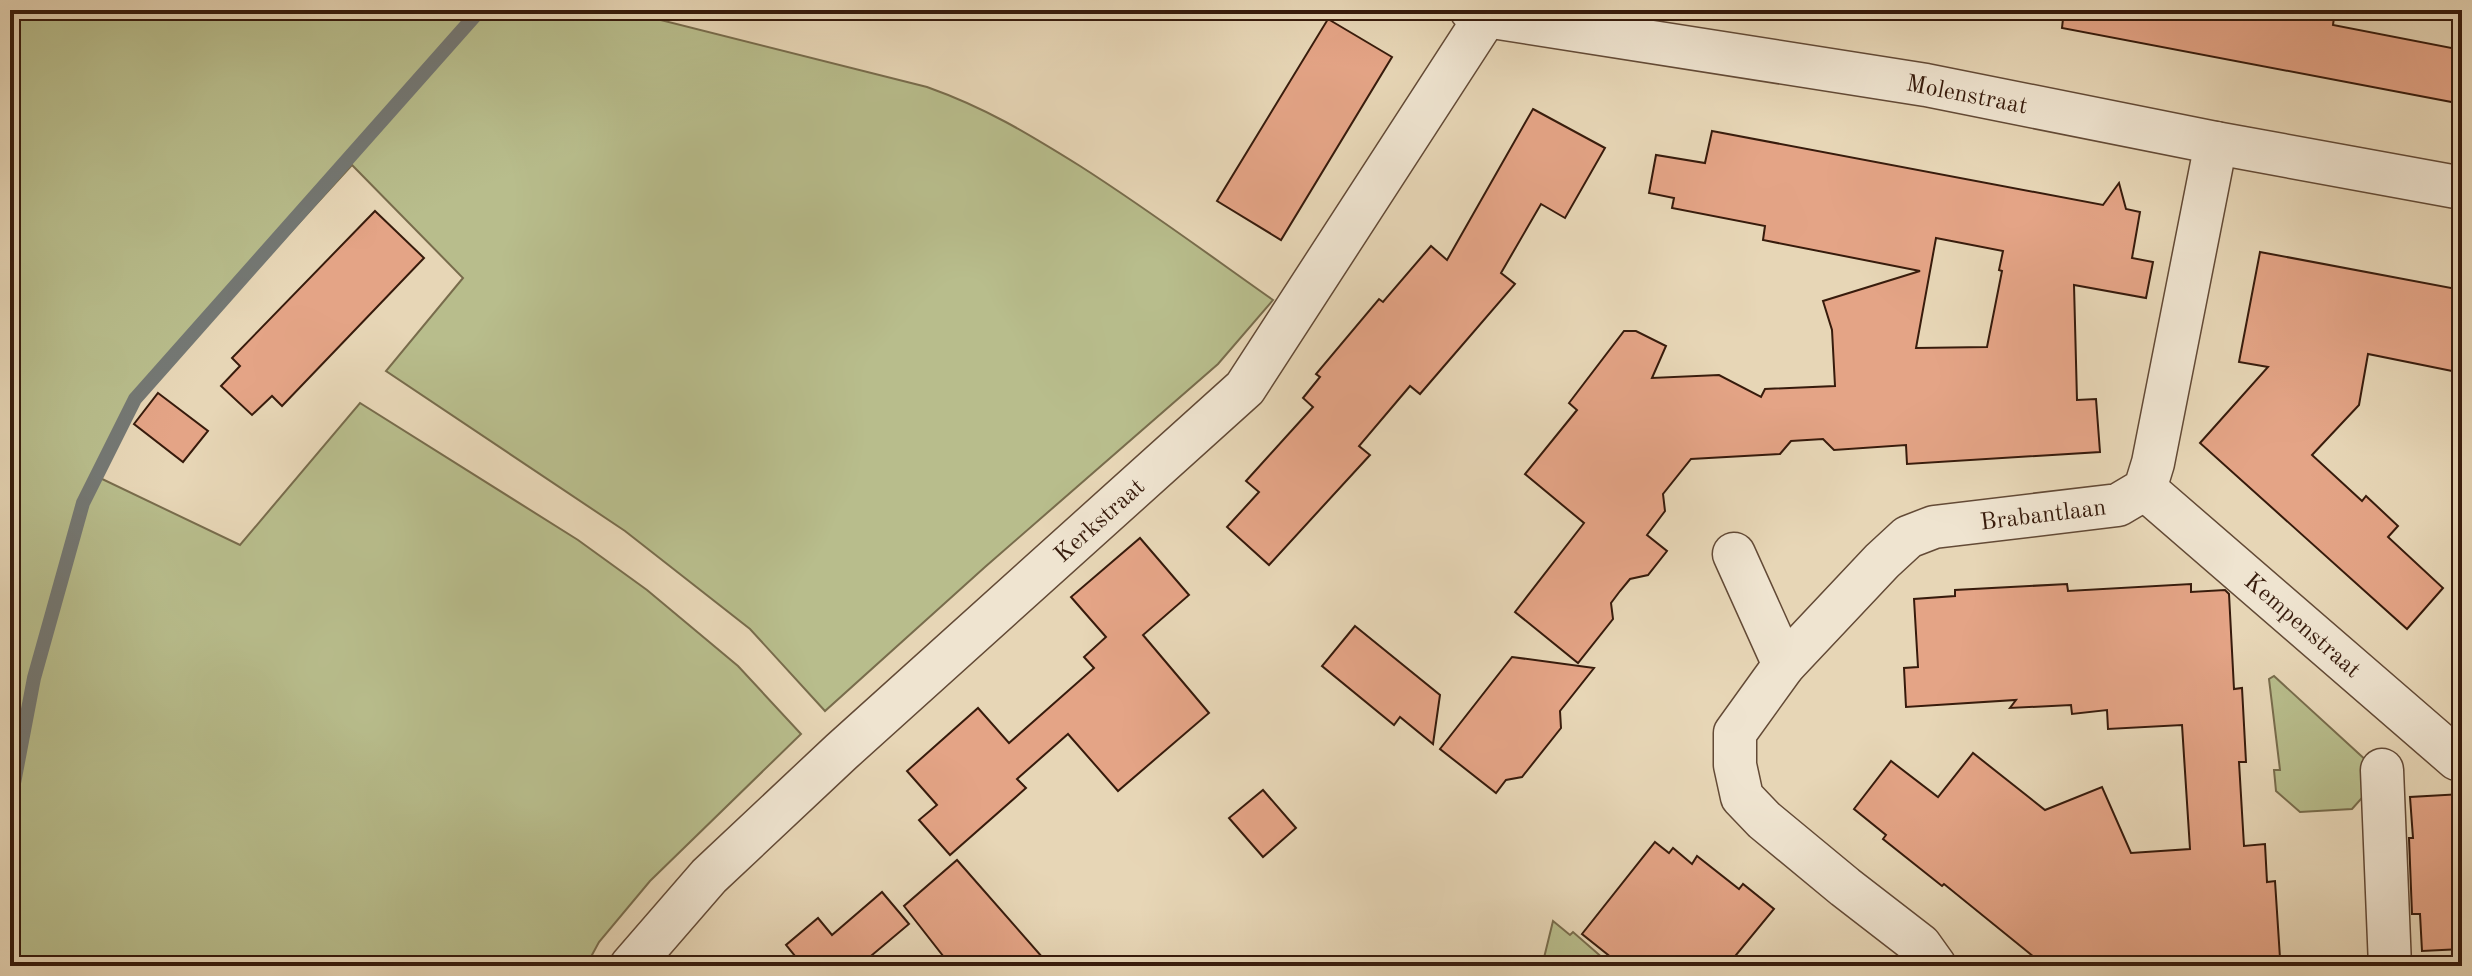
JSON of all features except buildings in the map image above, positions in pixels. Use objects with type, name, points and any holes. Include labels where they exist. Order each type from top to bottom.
[{"type":"street","name":"Molenstraat","points":[[1482,12],[1926,85],[2462,188]]},
{"type":"street","name":"Kerkstraat","points":[[631,966],[720,866],[841,752],[1245,388],[1482,12]]},
{"type":"street","points":[[2145,489],[2153,463],[2216,143]]},
{"type":"street","name":"Brabantlaan","points":[[1935,966],[1920,945],[1821,868],[1764,820],[1742,797],[1735,765],[1735,733],[1784,665],[1908,537],[1934,527],[2118,505],[2145,489]]},
{"type":"street","name":"Kempenstraat","points":[[2145,489],[2457,759],[2462,759]]},
{"type":"street","points":[[1734,554],[1784,665]]},
{"type":"street","points":[[2382,770],[2390,966]]},
{"type":"green space","points":[[10,10],[621,10],[927,87],[968,104],[1024,132],[1080,166],[1273,300],[1218,364],[825,711],[750,629],[625,531],[386,371],[463,278],[352,165],[141,395],[100,478],[240,545],[360,403],[578,540],[647,590],[738,666],[801,734],[650,881],[599,942],[586,966],[10,966]]},
{"type":"green space","points":[[2274,676],[2369,763],[2370,789],[2352,809],[2300,812],[2276,791],[2274,770],[2280,770],[2269,679]]},
{"type":"green space","points":[[1553,921],[1570,935],[1573,932],[1612,966],[1542,966]]},
{"type":"waterway","points":[[10,804],[34,678],[83,503],[135,399],[480,10]]}]
